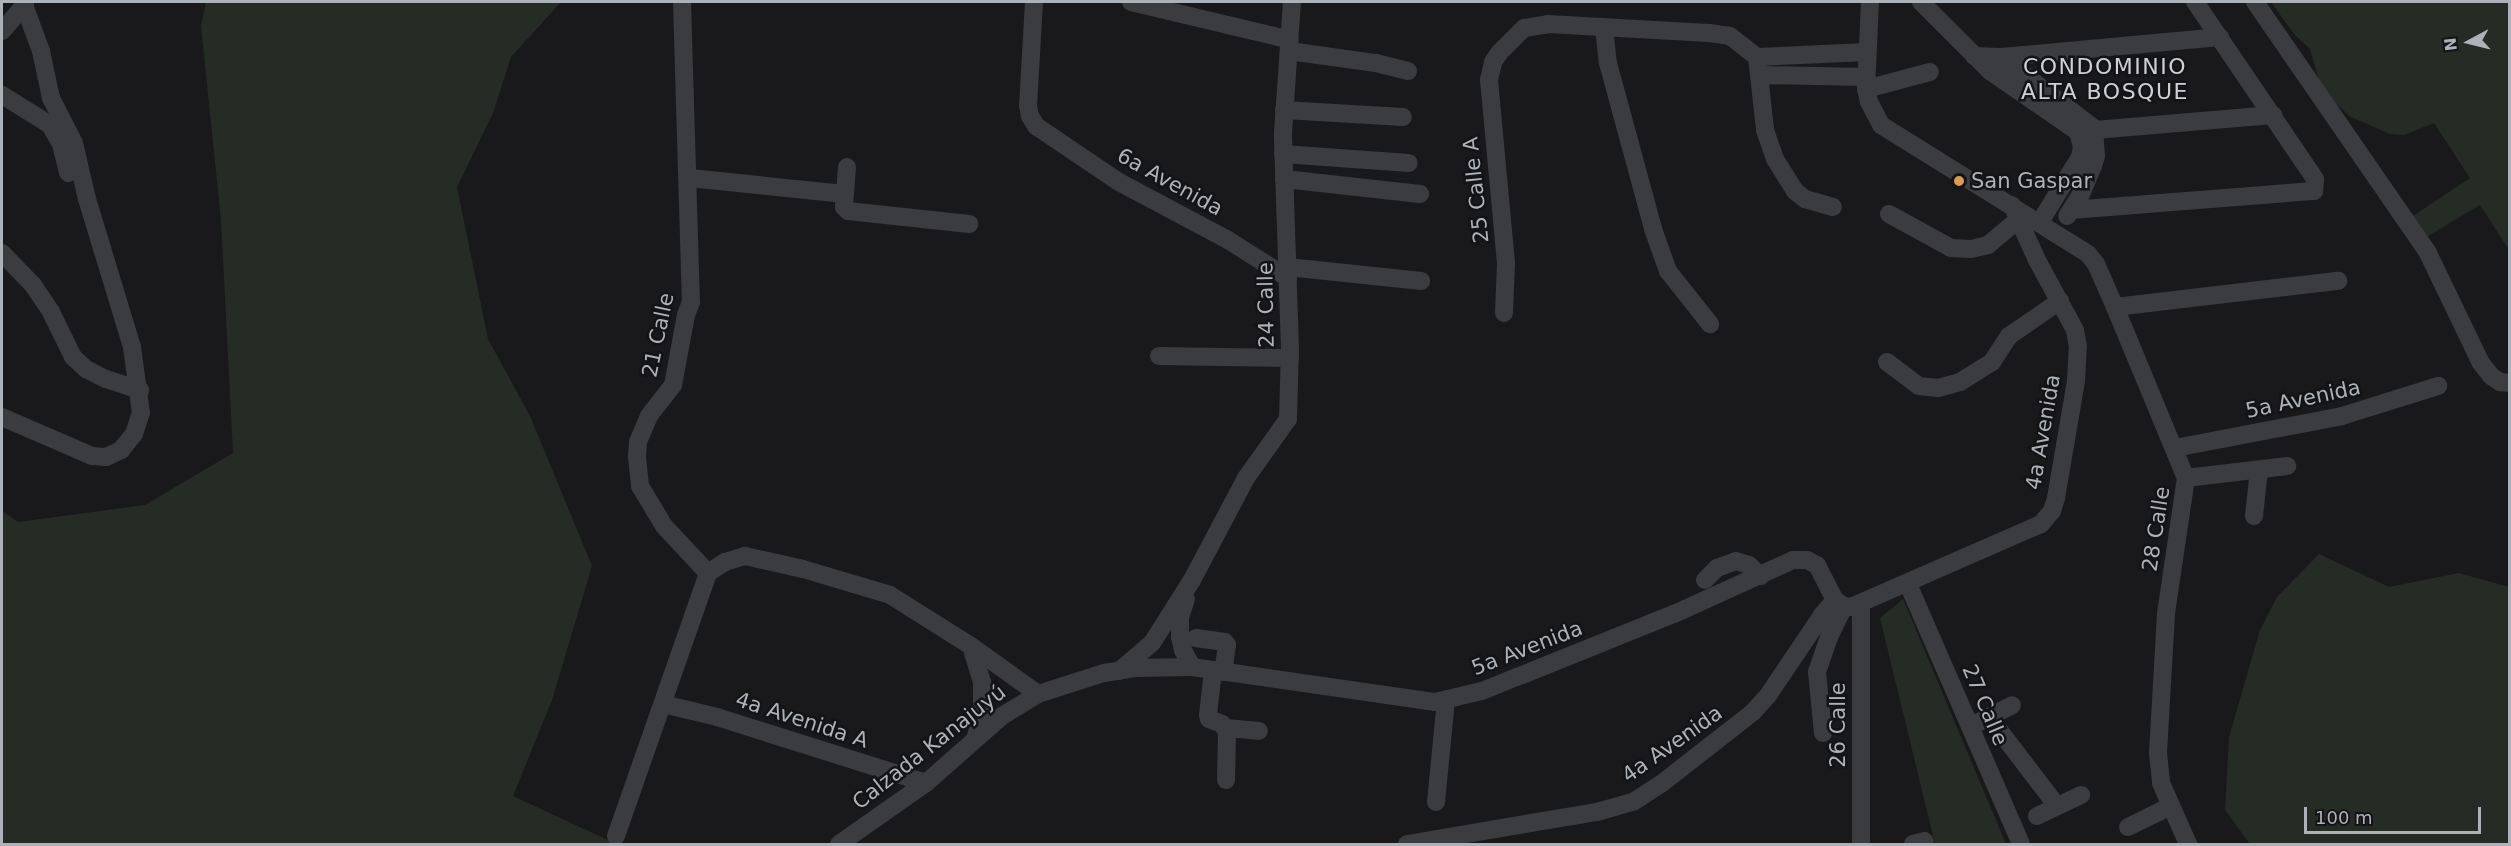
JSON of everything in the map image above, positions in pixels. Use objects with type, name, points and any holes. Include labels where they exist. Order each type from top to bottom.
[{"type":"street","name":"21 Calle","points":[[682,2],[690,178],[691,302],[686,315],[673,385],[649,416],[638,442],[637,457],[640,486],[664,526],[708,573]]},
{"type":"street","name":"6a Avenida","points":[[1034,2],[1028,105],[1032,121],[1119,182],[1288,273]]},
{"type":"street","points":[[1131,2],[1289,46],[1408,71]]},
{"type":"street","name":"24 Calle","points":[[1119,671],[1152,644],[1192,580],[1246,478],[1288,419],[1290,358],[1283,154],[1292,2]]},
{"type":"street","points":[[1870,2],[1866,83],[1869,102],[1881,125],[2015,213],[1989,245],[1971,249],[1951,249],[1889,214]]},
{"type":"street","points":[[1921,2],[1974,56],[1996,64],[2086,130],[2096,156],[2089,179],[2057,233]]},
{"type":"street","points":[[2071,210],[2314,191],[2315,179],[2195,2]]},
{"type":"street","points":[[2255,2],[2427,251],[2481,363],[2491,376],[2500,382],[2510,383]]},
{"type":"street","points":[[2,31],[24,3]]},
{"type":"street","points":[[24,3],[41,51],[50,114]]},
{"type":"street","name":"25 Calle A","points":[[1504,314],[1506,264],[1490,100],[1492,62],[1506,43],[1524,28],[1548,24],[1604,27]]},
{"type":"street","points":[[1710,324],[1668,271],[1653,229],[1608,63],[1604,27],[1730,36],[1759,66],[1866,83],[1930,72]]},
{"type":"street","points":[[1996,64],[2220,37]]},
{"type":"street","points":[[1759,66],[1868,52]]},
{"type":"street","points":[[1759,66],[1766,130],[1775,159],[1795,191],[1805,200],[1833,207]]},
{"type":"street","points":[[2,95],[64,118],[74,143],[87,199],[132,347],[140,390],[141,413],[134,434],[121,450],[106,457],[92,456],[2,417]]},
{"type":"street","points":[[1284,110],[1403,117]]},
{"type":"street","points":[[2086,130],[2273,115]]},
{"type":"street","points":[[2040,222],[2080,157],[2086,130]]},
{"type":"street","points":[[1283,154],[1409,163]]},
{"type":"street","points":[[847,168],[844,207],[848,211],[969,224]]},
{"type":"street","points":[[690,178],[844,194]]},
{"type":"street","points":[[1284,179],[1420,194]]},
{"type":"street","name":"28 Calle","points":[[2015,213],[2040,222],[2092,259],[2115,307],[2186,478],[2166,614],[2158,753],[2161,783],[2188,844]]},
{"type":"street","name":"4a Avenida","points":[[1407,844],[1597,812],[1633,802],[1661,784],[1754,712],[1769,694],[1822,615],[1847,604],[1908,584],[2041,524],[2052,511],[2076,381],[2078,357],[2075,330],[2015,213]]},
{"type":"street","points":[[2,253],[33,285],[51,312],[73,357],[86,369],[106,379],[140,390]]},
{"type":"street","points":[[1288,273],[1421,281]]},
{"type":"street","points":[[2115,307],[2338,281]]},
{"type":"street","points":[[1887,362],[1919,386],[1938,388],[1960,381],[1992,362],[2009,336],[2060,301]]},
{"type":"street","points":[[1159,356],[1290,358]]},
{"type":"street","name":"5a Avenida","points":[[2175,448],[2342,416],[2438,386]]},
{"type":"street","points":[[2186,478],[2287,466]]},
{"type":"street","points":[[2254,516],[2259,470]]},
{"type":"street","points":[[616,836],[708,573],[725,562],[745,556],[803,568],[890,595],[971,646],[1038,694]]},
{"type":"street","name":"5a Avenida","points":[[1119,671],[1192,667],[1393,698],[1436,702],[1510,680],[1674,614],[1791,561],[1801,559],[1816,565],[1824,578],[1847,604]]},
{"type":"street","points":[[1705,580],[1717,568],[1736,561],[1749,565],[1760,576]]},
{"type":"street","name":"24 Calle","points":[[1192,580],[1180,628],[1183,650],[1192,667]]},
{"type":"street","name":"27 Calle","points":[[1908,584],[2021,844]]},
{"type":"street","points":[[1822,733],[1817,672],[1828,637],[1847,604]]},
{"type":"street","name":"26 Calle","points":[[1847,604],[1861,844]]},
{"type":"street","points":[[1196,638],[1225,642],[1227,645],[1218,671],[1209,719],[1226,728],[1259,731]]},
{"type":"street","points":[[971,646],[982,682],[982,714],[976,737]]},
{"type":"street","name":"Calzada Kanajuyú","points":[[839,844],[926,783],[1002,716],[1038,694],[1119,671]]},
{"type":"street","points":[[1436,802],[1446,700]]},
{"type":"street","name":"4a Avenida A","points":[[663,704],[717,717],[926,783]]},
{"type":"street","points":[[1970,727],[2012,705]]},
{"type":"street","points":[[1989,717],[2057,806]]},
{"type":"street","points":[[1226,728],[1226,780]]},
{"type":"street","points":[[2037,816],[2081,795]]},
{"type":"street","points":[[2128,827],[2170,806]]},
{"type":"shaded area","points":[[206,2],[561,2],[511,57],[493,113],[457,187],[488,339],[530,416],[592,566],[552,700],[513,796],[612,842],[631,844],[2,844],[2,511],[18,522],[145,505],[233,453],[221,220],[201,26]]},
{"type":"shaded area","points":[[2271,2],[2509,2],[2509,250],[2480,205],[2423,239],[2410,218],[2470,178],[2434,123],[2404,135],[2390,134],[2351,117],[2335,103],[2320,84],[2310,49],[2294,34]]},
{"type":"shaded area","points":[[2319,554],[2389,587],[2459,573],[2509,587],[2509,844],[2250,844],[2225,810],[2229,737],[2260,630],[2277,597]]},
{"type":"shaded area","points":[[1903,599],[2006,844],[1935,844],[1880,618]]},
{"type":"place","name":"San Gaspar","points":[[1959,181]]},
{"type":"district","name":"CONDOMINIO ALTA BOSQUE","points":[[2105,78]]}]
